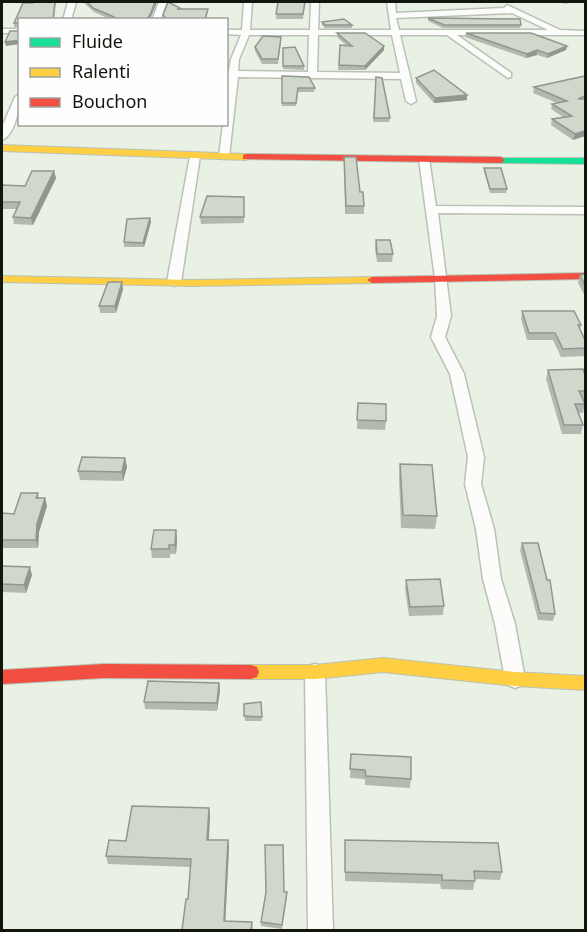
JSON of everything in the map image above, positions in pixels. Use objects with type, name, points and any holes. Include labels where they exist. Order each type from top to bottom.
[{"type":"street","points":[[68,18],[72,2]]},
{"type":"street","points":[[157,18],[163,2]]},
{"type":"street","points":[[228,101],[230,74],[246,32],[248,2]]},
{"type":"street","points":[[312,75],[315,2]]},
{"type":"street","points":[[392,2],[395,32],[411,101]]},
{"type":"street","points":[[492,2],[515,10],[585,44]]},
{"type":"street","points":[[392,16],[515,10]]},
{"type":"street","points":[[2,31],[18,31]]},
{"type":"street","points":[[228,32],[585,33]]},
{"type":"street","points":[[449,33],[508,75]]},
{"type":"street","points":[[230,74],[406,76]]},
{"type":"street","points":[[2,137],[18,101]]},
{"type":"street","points":[[224,156],[226,126]]},
{"type":"street","points":[[2,148],[195,156],[585,161]]},
{"type":"street","points":[[174,282],[195,156]]},
{"type":"street","points":[[424,159],[441,278],[444,316],[438,337],[457,374],[476,457],[473,484],[485,529],[492,579],[505,624],[515,679]]},
{"type":"street","points":[[430,209],[585,211]]},
{"type":"street","points":[[2,279],[174,282],[585,276]]},
{"type":"street","points":[[2,677],[104,671],[315,672],[383,665],[515,679],[585,683]]},
{"type":"street","points":[[315,672],[321,930]]},
{"type":"building","points":[[55,2],[53,18],[18,18],[18,23],[14,23],[23,3]]},
{"type":"building","points":[[87,2],[155,2],[148,18],[116,18],[93,8]]},
{"type":"building","points":[[168,2],[180,8],[177,9],[208,9],[206,18],[166,18],[163,15]]},
{"type":"building","points":[[278,2],[305,2],[303,14],[276,14]]},
{"type":"building","points":[[428,18],[520,19],[521,25],[444,25]]},
{"type":"building","points":[[344,19],[352,25],[325,25],[322,22]]},
{"type":"building","points":[[10,31],[18,31],[18,40],[5,42]]},
{"type":"building","points":[[337,33],[365,33],[384,46],[365,66],[339,65],[340,45],[352,46]]},
{"type":"building","points":[[466,33],[531,33],[567,46],[548,54],[537,50],[527,54]]},
{"type":"building","points":[[263,36],[281,37],[278,59],[262,59],[255,47]]},
{"type":"building","points":[[295,47],[304,66],[283,66],[283,48]]},
{"type":"building","points":[[434,70],[467,95],[435,98],[416,78]]},
{"type":"building","points":[[282,76],[309,77],[315,88],[298,88],[296,103],[282,103]]},
{"type":"building","points":[[585,76],[585,96],[578,99],[585,99],[585,131],[575,134],[552,119],[572,116],[552,104],[567,101],[534,87]]},
{"type":"building","points":[[376,77],[382,78],[390,118],[374,118]]},
{"type":"building","points":[[344,157],[356,157],[364,206],[346,206]]},
{"type":"building","points":[[484,168],[501,168],[507,189],[490,189]]},
{"type":"building","points":[[32,171],[54,171],[31,218],[13,217],[20,202],[2,202],[2,185],[25,186]]},
{"type":"building","points":[[207,196],[244,197],[244,217],[200,217]]},
{"type":"building","points":[[150,218],[143,243],[124,242],[127,219]]},
{"type":"building","points":[[376,240],[390,240],[393,254],[377,254]]},
{"type":"building","points":[[585,274],[585,285],[580,275]]},
{"type":"building","points":[[108,282],[122,282],[115,306],[99,306]]},
{"type":"building","points":[[522,311],[574,311],[581,325],[578,325],[585,340],[585,348],[563,349],[555,333],[529,333]]},
{"type":"building","points":[[583,369],[585,391],[579,391],[585,404],[575,404],[583,425],[564,425],[548,370]]},
{"type":"building","points":[[358,403],[386,404],[386,421],[357,420]]},
{"type":"building","points":[[82,457],[125,458],[122,472],[78,471]]},
{"type":"building","points":[[400,464],[432,465],[437,516],[403,515]]},
{"type":"building","points":[[21,493],[38,493],[36,498],[45,498],[37,524],[36,540],[2,540],[2,513],[14,514]]},
{"type":"building","points":[[154,530],[176,530],[175,545],[169,545],[169,549],[151,549]]},
{"type":"building","points":[[522,543],[538,543],[547,580],[550,580],[555,614],[540,613]]},
{"type":"building","points":[[2,566],[30,567],[24,585],[2,584]]},
{"type":"building","points":[[440,579],[444,606],[410,607],[406,580]]},
{"type":"building","points":[[148,681],[219,683],[217,703],[144,702]]},
{"type":"building","points":[[261,702],[262,717],[244,716],[244,704]]},
{"type":"building","points":[[351,754],[411,757],[411,779],[366,776],[365,770],[350,769]]},
{"type":"building","points":[[132,806],[209,808],[207,840],[228,840],[224,921],[252,922],[251,930],[182,930],[186,899],[188,899],[191,859],[106,856],[109,840],[126,841]]},
{"type":"building","points":[[345,840],[498,843],[502,872],[474,871],[475,881],[442,880],[442,875],[345,872]]},
{"type":"building","points":[[265,845],[283,845],[284,892],[287,892],[282,925],[261,922],[266,892]]},
{"type":"traffic: fast","points":[[501,160],[586,161]]},
{"type":"traffic: slow","points":[[2,148],[246,157]]},
{"type":"traffic: slow","points":[[2,279],[193,283],[372,280]]},
{"type":"traffic: slow","points":[[251,672],[315,672],[383,665],[515,679],[586,683]]},
{"type":"traffic: jam","points":[[246,157],[501,160]]},
{"type":"traffic: jam","points":[[372,280],[586,276]]},
{"type":"traffic: jam","points":[[2,677],[104,671],[251,672]]}]
